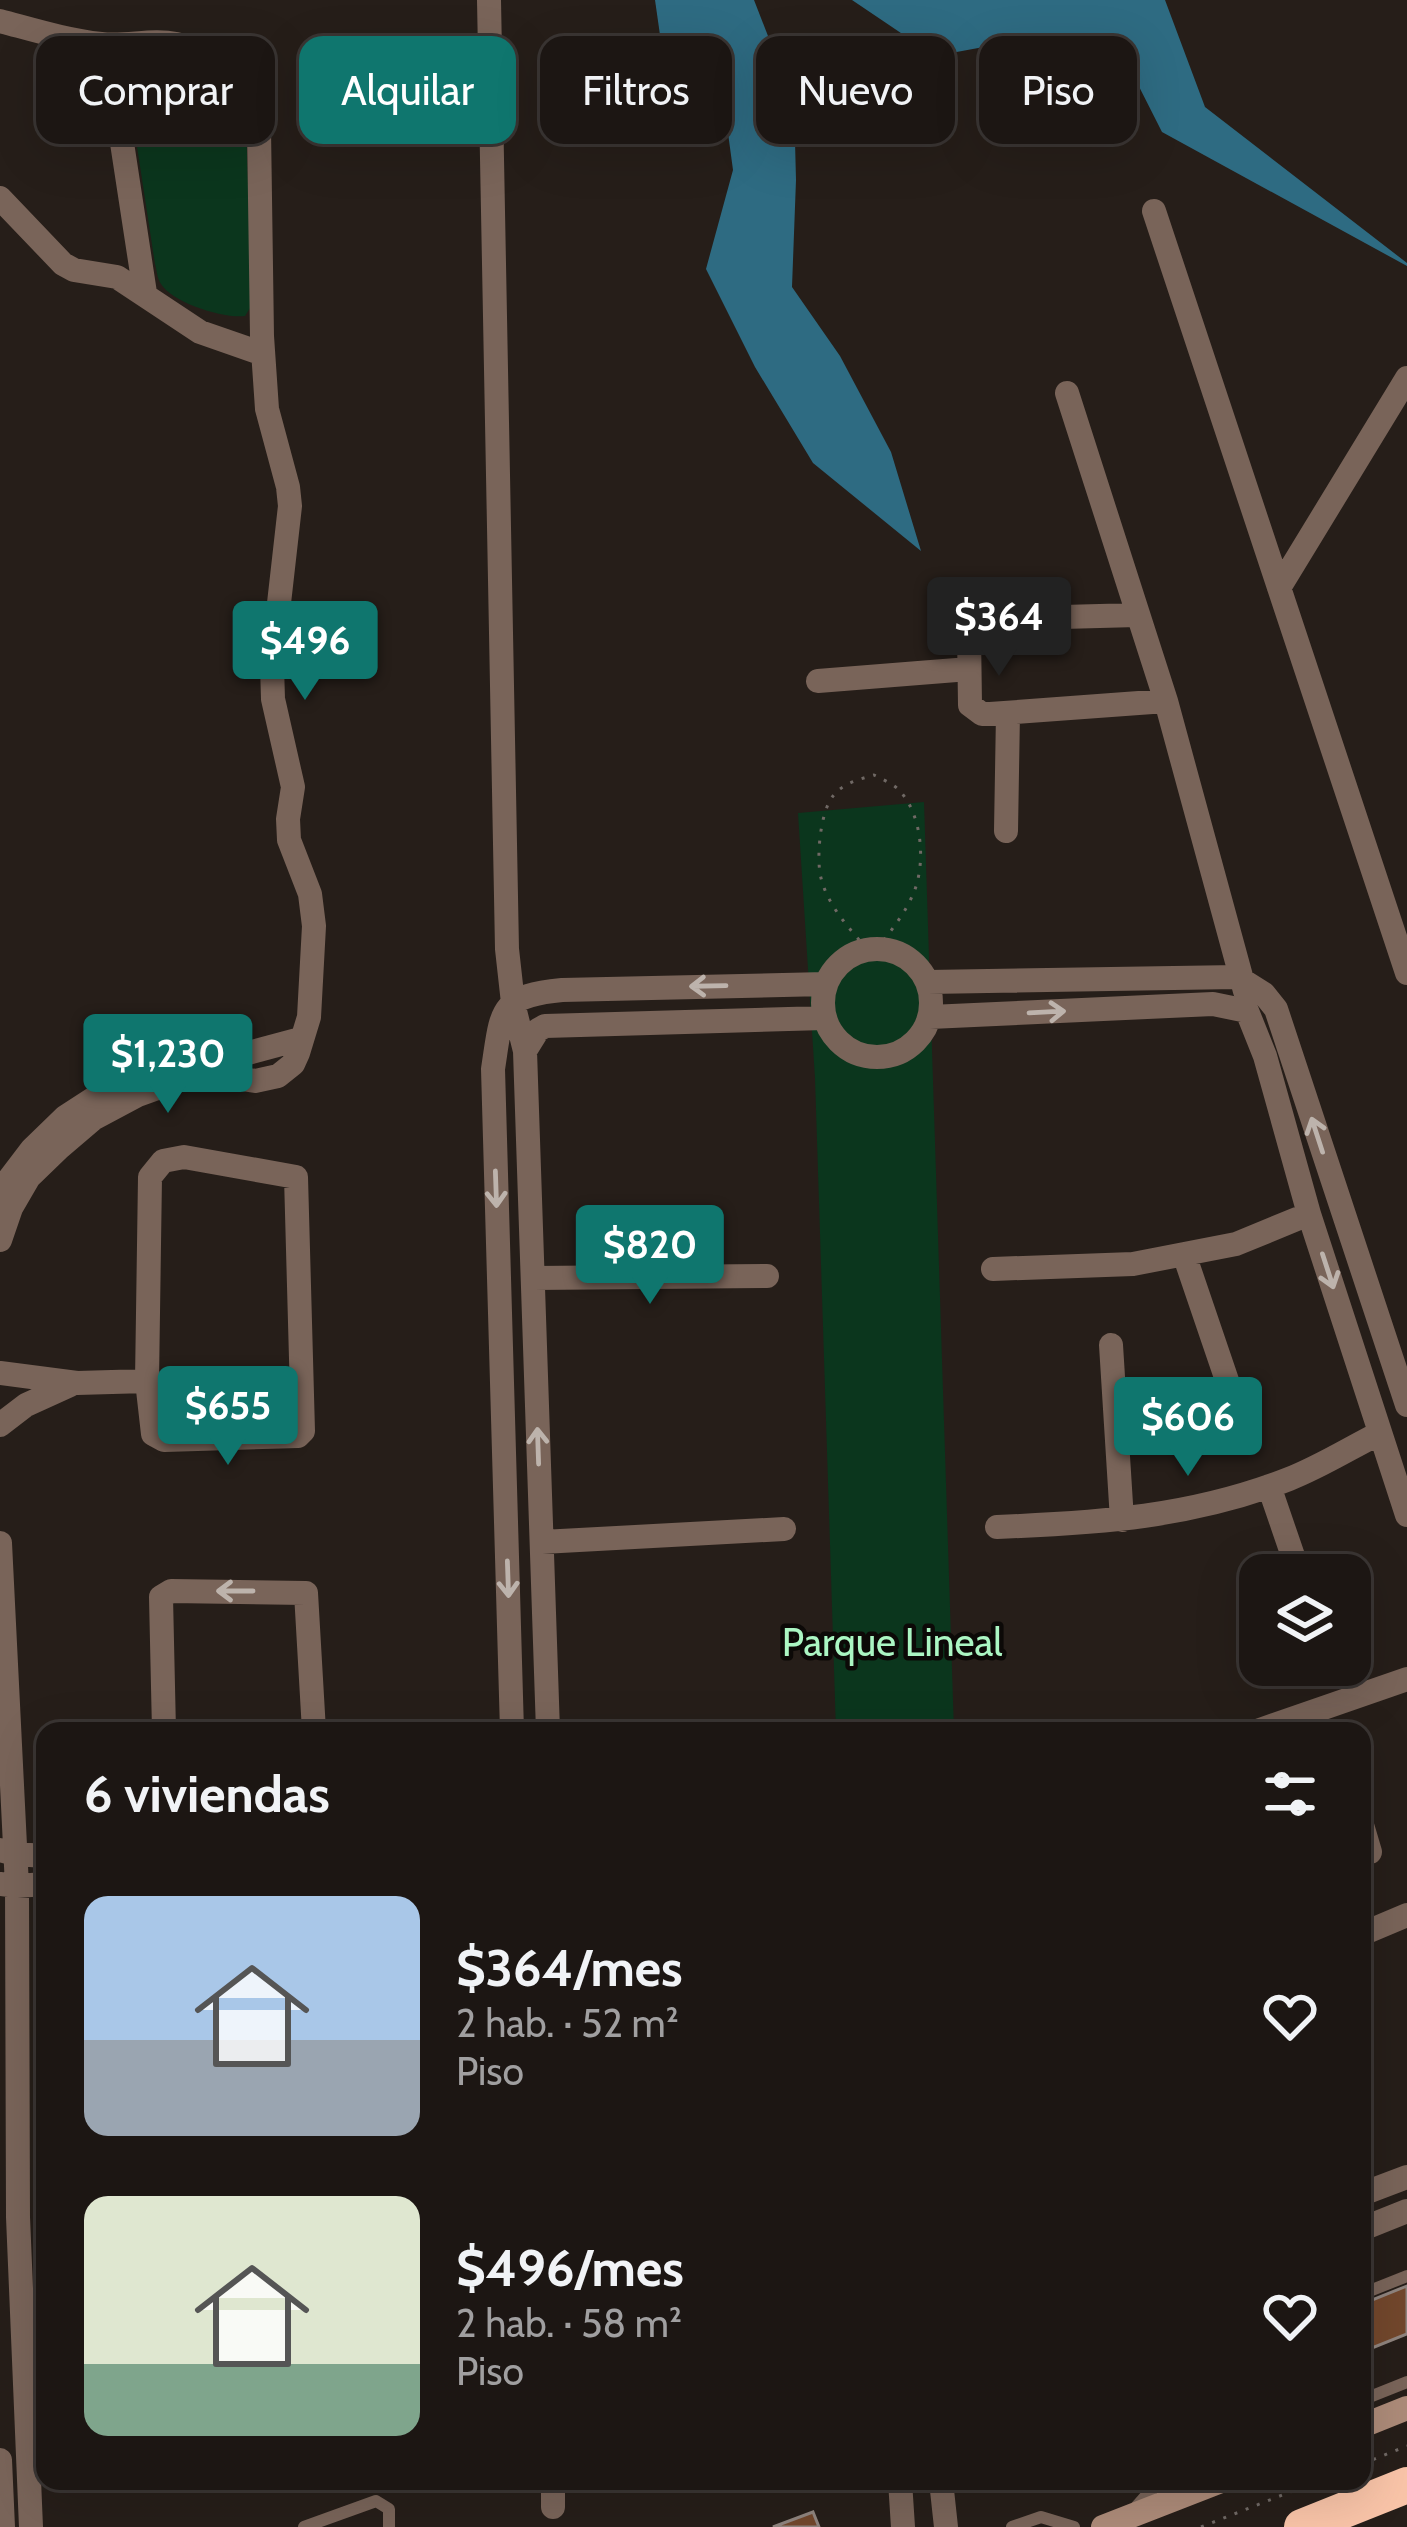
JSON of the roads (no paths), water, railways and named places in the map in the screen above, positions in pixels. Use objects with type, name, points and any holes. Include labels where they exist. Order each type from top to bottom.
[{"type":"highway","points":[[1302,2527],[1407,2485]]},
{"type":"street","points":[[489,0],[507,925],[513,1003],[525,1051],[548,1722]]},
{"type":"street","points":[[0,21],[56,36]]},
{"type":"street","points":[[122,144],[145,293]]},
{"type":"street","points":[[194,1066],[215,1076],[255,1081],[278,1076],[293,1064],[309,1017],[314,926],[310,894],[289,840],[292,777],[273,698],[272,665],[290,506],[267,409],[259,144]]},
{"type":"street","points":[[0,198],[63,264],[118,277],[200,332],[263,354]]},
{"type":"street","points":[[1154,211],[1407,974]]},
{"type":"street","points":[[1280,588],[1407,378]]},
{"type":"street","points":[[1067,393],[1166,700],[1244,980],[1247,1011],[1407,1515]]},
{"type":"street","points":[[1136,615],[978,623],[969,633],[971,708],[982,714],[1008,713],[1166,700]]},
{"type":"street","points":[[818,681],[969,669]]},
{"type":"street","points":[[1006,831],[1008,713]]},
{"type":"street","points":[[872,949],[903,955],[928,982],[930,1017],[922,1033],[895,1054],[859,1055],[831,1034],[824,1018],[825,984],[849,956],[872,949]]},
{"type":"street","points":[[928,982],[1237,977],[1264,994],[1276,1009],[1407,1405]]},
{"type":"street","points":[[512,1722],[493,1070],[500,1022],[526,993],[825,984]]},
{"type":"street","points":[[930,1017],[1214,1004],[1247,1011]]},
{"type":"street","points":[[525,1051],[545,1026],[824,1018]]},
{"type":"street","points":[[0,1191],[32,1149],[65,1117],[102,1093],[156,1067],[194,1066],[300,1039]]},
{"type":"street","points":[[253,1053],[255,1081]]},
{"type":"street","points":[[0,1240],[29,1177],[76,1134],[138,1095],[188,1077],[194,1066]]},
{"type":"street","points":[[184,1157],[294,1175],[303,1431],[294,1436],[160,1439],[153,1434],[147,1381],[152,1171],[163,1161],[184,1157]]},
{"type":"street","points":[[993,1269],[1133,1264],[1236,1244],[1309,1214]]},
{"type":"street","points":[[1184,1254],[1232,1398]]},
{"type":"street","points":[[533,1278],[767,1276]]},
{"type":"street","points":[[1111,1345],[1122,1520]]},
{"type":"street","points":[[0,1373],[77,1383],[147,1381]]},
{"type":"street","points":[[0,1425],[26,1405],[77,1383]]},
{"type":"street","points":[[997,1526],[1122,1520],[1203,1507],[1291,1478],[1380,1432]]},
{"type":"street","points":[[1269,1486],[1292,1554]]},
{"type":"street","points":[[542,1542],[784,1529]]},
{"type":"street","points":[[0,1543],[18,2193],[11,2302],[34,2342],[31,2527]]},
{"type":"street","points":[[164,1722],[161,1597],[171,1591],[303,1591],[308,1596],[314,1722]]},
{"type":"street","points":[[510,1667],[546,1666]]},
{"type":"street","points":[[1330,1720],[1407,1678]]},
{"type":"street","points":[[1371,1930],[1407,1915]]},
{"type":"street","points":[[1371,2191],[1407,2177]]},
{"type":"street","points":[[1371,2223],[1407,2211]]},
{"type":"street","points":[[1371,2422],[1407,2408]]},
{"type":"street","points":[[0,2460],[3,2527]]},
{"type":"street","points":[[553,2490],[553,2507]]},
{"type":"street","points":[[901,2490],[903,2523],[945,2520],[942,2490]]},
{"type":"street","points":[[1114,2523],[1198,2490]]},
{"type":"lane","points":[[1371,2290],[1407,2276]]},
{"type":"lane","points":[[1371,2396],[1407,2382]]},
{"type":"lane","points":[[1114,2523],[1149,2490]]},
{"type":"lane","points":[[304,2527],[376,2501],[389,2509],[389,2527]]},
{"type":"lane","points":[[1012,2527],[1041,2517],[1074,2527]]},
{"type":"water","points":[[655,0],[754,0],[768,36],[756,36],[756,144],[795,144],[792,287],[840,356],[891,452],[921,551],[813,463],[755,367],[706,269],[733,170],[732,36],[660,35]]},
{"type":"water","points":[[852,0],[1165,0],[1205,107],[1407,266],[1162,132],[1137,83],[1137,36],[979,36],[979,48],[955,52],[955,36],[905,36]]},
{"type":"park label","name":"Parque Lineal","points":[[892,1642]]}]
